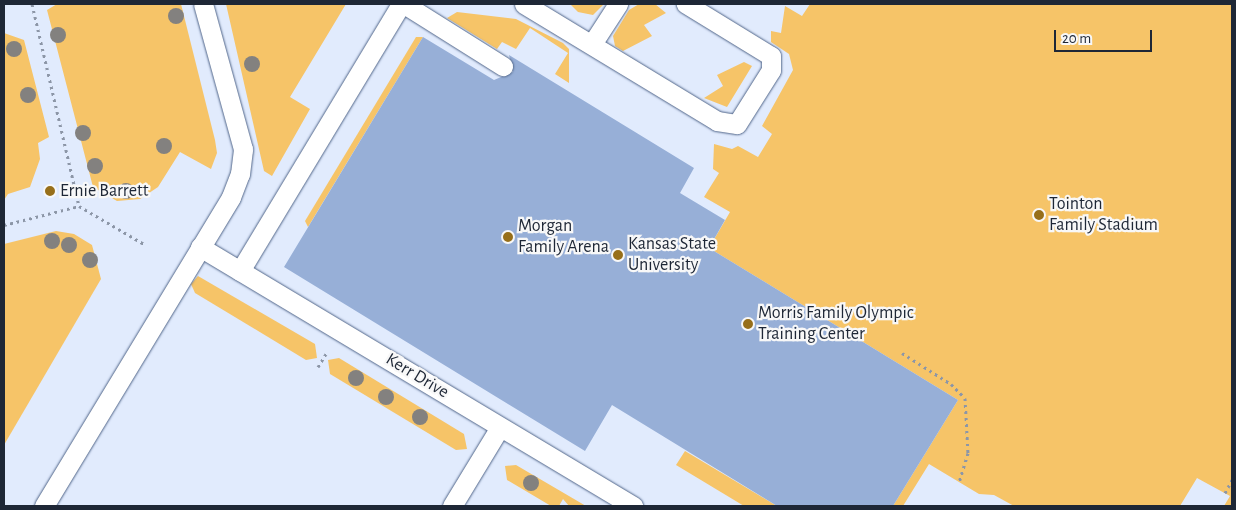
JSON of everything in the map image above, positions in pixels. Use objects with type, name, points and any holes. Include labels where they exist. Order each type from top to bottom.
[{"type":"lane","points":[[44,506],[231,197],[243,150],[203,4]]},
{"type":"lane","points":[[240,270],[402,4],[503,66]]},
{"type":"lane","points":[[592,44],[618,4]]},
{"type":"lane","points":[[529,5],[717,122],[737,124],[771,70],[771,56],[686,4]]},
{"type":"lane","name":"Kerr Drive","points":[[200,247],[632,506]]},
{"type":"lane","points":[[452,506],[500,427]]},
{"type":"path","points":[[32,4],[79,206]]},
{"type":"path","points":[[4,225],[79,206],[144,244]]},
{"type":"path","points":[[318,367],[328,352]]},
{"type":"path","points":[[902,353],[951,384],[965,398],[968,453],[959,482]]},
{"type":"path","points":[[1224,493],[1232,480]]},
{"type":"shaded area","points":[[57,4],[181,4],[215,140],[217,153],[211,169],[180,152],[158,187],[140,199],[117,201],[93,187],[47,10]]},
{"type":"shaded area","points":[[226,4],[346,4],[290,97],[310,109],[272,176],[264,171]]},
{"type":"shaded area","points":[[570,4],[604,4],[593,15],[578,12]]},
{"type":"shaded area","points":[[639,4],[655,4],[666,13],[644,25],[652,36],[623,51],[615,46],[613,36],[629,10]]},
{"type":"shaded area","name":"Tointon Family Stadium","points":[[810,4],[1232,4],[1232,506],[1224,506],[1230,496],[1197,478],[1180,506],[1014,506],[994,495],[979,494],[929,464],[903,506],[893,506],[958,400],[709,248],[730,212],[704,197],[719,173],[713,169],[714,144],[732,149],[738,146],[758,157],[772,134],[762,126],[793,70],[789,54],[771,42],[771,31],[781,33],[785,6],[802,16]]},
{"type":"shaded area","points":[[457,12],[516,19],[563,43],[569,49],[569,83],[555,74],[568,53],[530,28],[516,49],[502,42],[497,49],[447,18]]},
{"type":"shaded area","points":[[4,33],[24,40],[49,137],[38,143],[40,159],[30,187],[8,194],[4,200]]},
{"type":"shaded area","points":[[416,37],[423,37],[308,227],[305,221]]},
{"type":"shaded area","points":[[744,62],[752,66],[727,107],[704,98],[723,86],[717,75]]},
{"type":"shaded area","points":[[56,231],[74,234],[92,245],[101,279],[4,445],[4,244]]},
{"type":"shaded area","points":[[198,276],[315,344],[317,358],[306,360],[195,293],[191,284]]},
{"type":"shaded area","points":[[339,358],[464,434],[467,449],[456,450],[330,374],[328,360]]},
{"type":"shaded area","points":[[685,451],[777,506],[744,506],[676,465]]},
{"type":"shaded area","points":[[516,465],[586,506],[569,506],[563,499],[559,506],[551,506],[507,480],[505,466]]},
{"type":"building","name":"Morgan Family Arena","points":[[423,37],[494,80],[513,72],[509,55],[694,168],[680,193],[725,220],[709,248],[958,400],[893,506],[777,506],[612,405],[585,451],[284,267]]},
{"type":"place","name":"Ernie Barrett","points":[[50,191]]},
{"type":"place","name":"Tointon Family Stadium","points":[[1039,215]]},
{"type":"place","name":"Morgan Family Arena","points":[[508,237]]},
{"type":"place","name":"Kansas State University","points":[[618,255]]},
{"type":"place","name":"Morris Family Olympic Training Center","points":[[748,324]]}]
